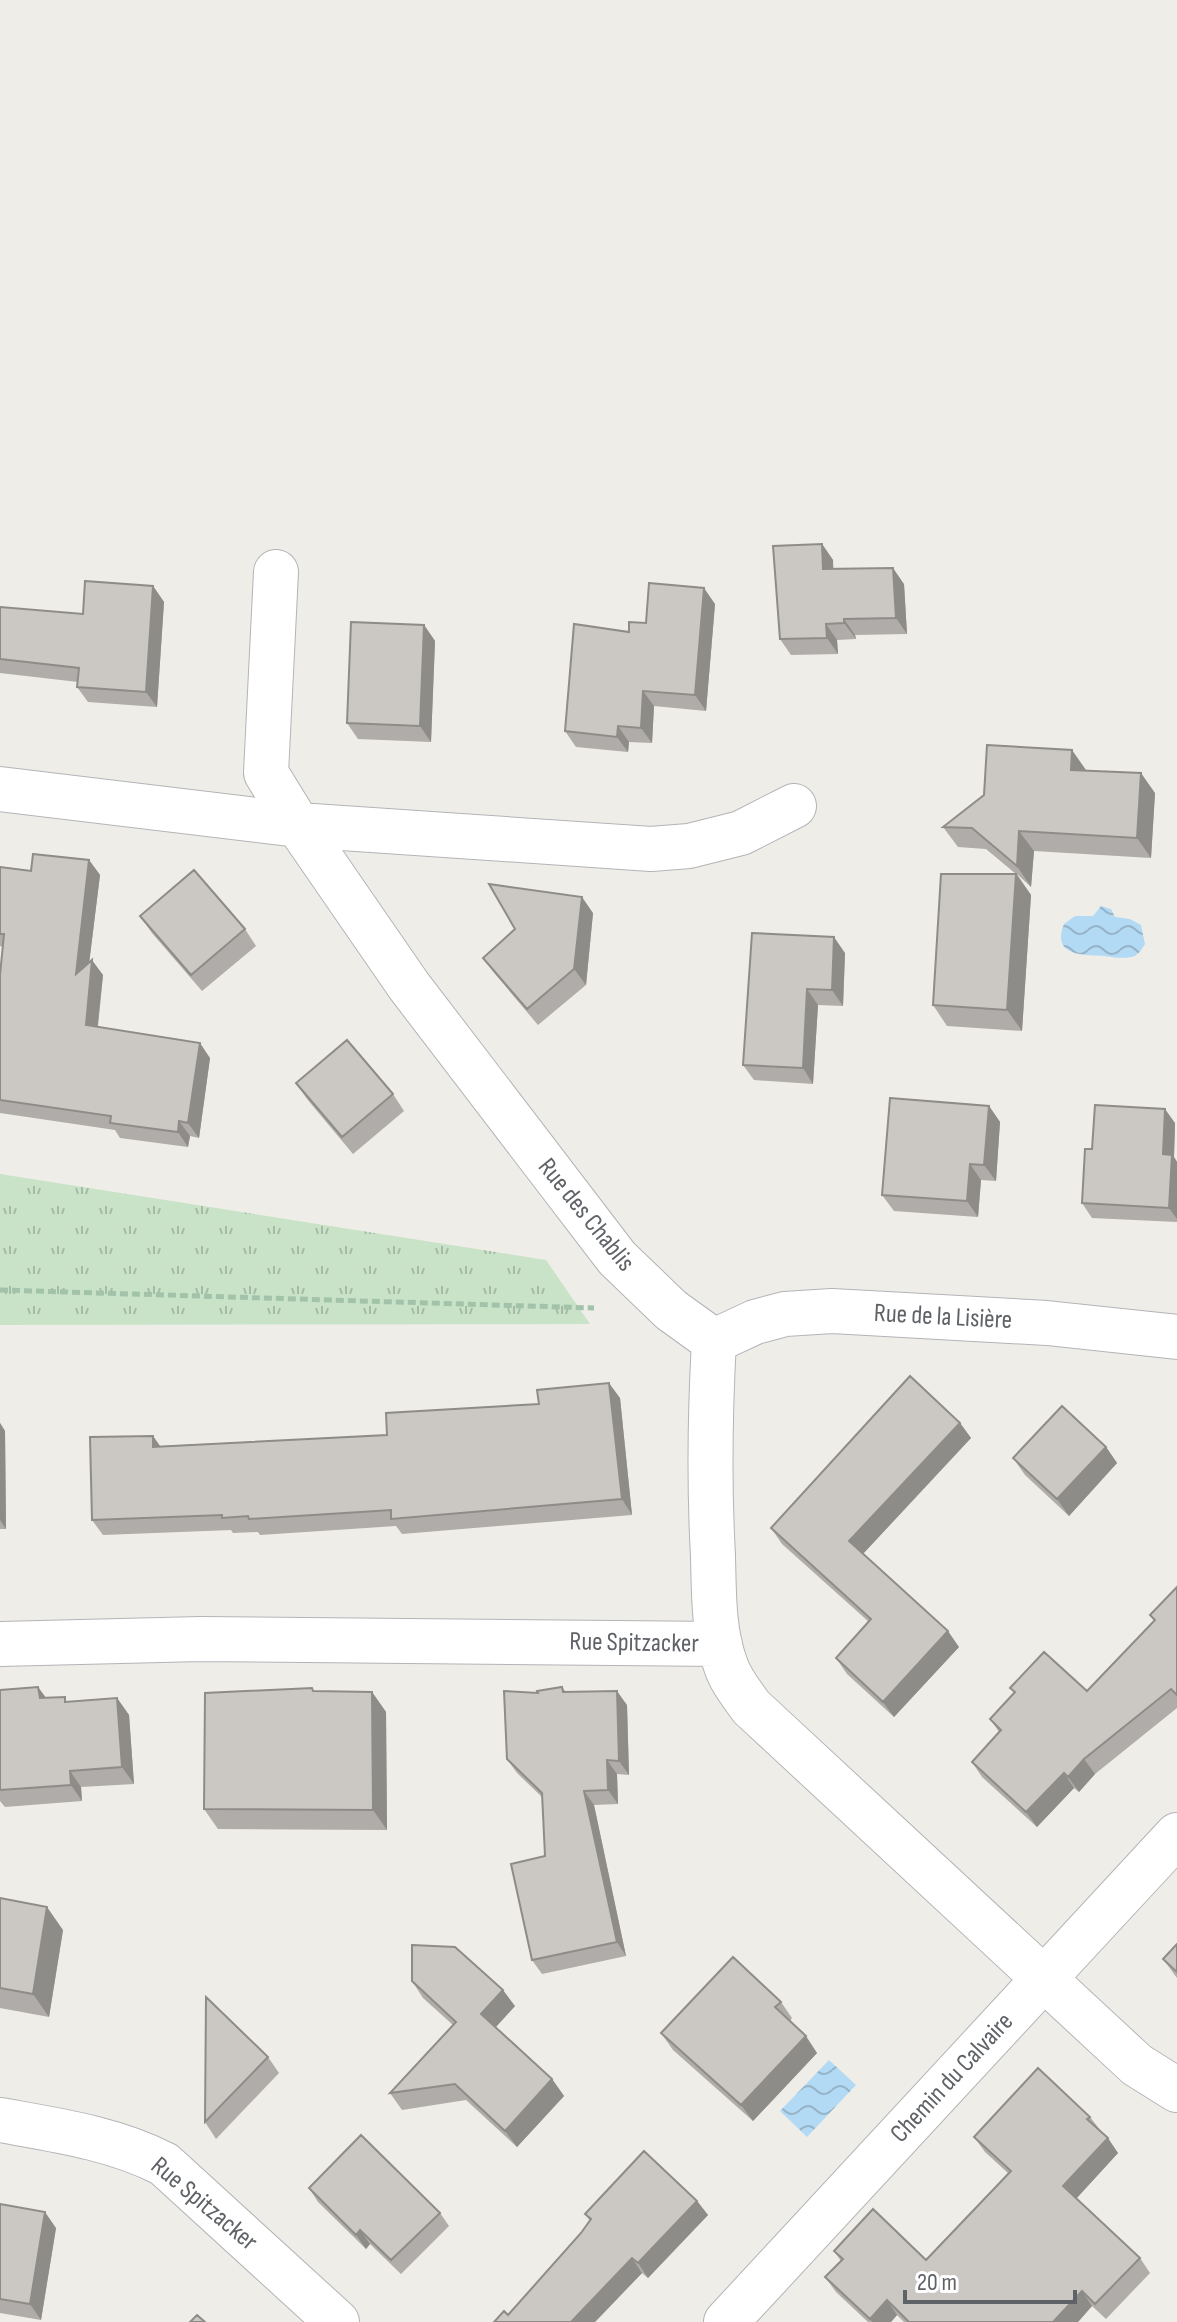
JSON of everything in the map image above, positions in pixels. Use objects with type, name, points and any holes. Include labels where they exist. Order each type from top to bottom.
[{"type":"street","name":"Rue des Chablis","points":[[276,572],[266,773],[298,825],[409,986],[617,1258],[671,1310],[714,1341]]},
{"type":"street","points":[[0,789],[298,825],[651,849],[689,846],[741,833],[794,806]]},
{"type":"street","name":"Rue de la Lisière","points":[[714,1341],[755,1322],[785,1314],[832,1311],[1047,1323],[1177,1337]]},
{"type":"street","points":[[714,1341],[710,1498],[715,1614],[720,1644]]},
{"type":"street","name":"Rue Spitzacker","points":[[0,1644],[201,1639],[720,1644],[727,1668],[751,1707],[1137,2065],[1177,2090]]},
{"type":"street","name":"Chemin du Calvaire","points":[[726,2322],[1177,1835]]},
{"type":"street","name":"Rue Spitzacker","points":[[0,2120],[98,2139],[164,2164],[337,2322]]},
{"type":"path","points":[[0,1290],[671,1310]]},
{"type":"green space","points":[[0,1174],[546,1260],[590,1324],[0,1325]]},
{"type":"water","points":[[1101,906],[1111,909],[1115,917],[1130,919],[1141,925],[1145,944],[1137,954],[1125,958],[1087,955],[1065,948],[1061,935],[1064,924],[1075,916],[1093,916]]},
{"type":"water","points":[[829,2060],[856,2085],[807,2137],[780,2111]]},
{"type":"building","points":[[822,544],[823,569],[893,568],[896,618],[844,619],[844,623],[826,624],[827,638],[780,639],[773,546]]},
{"type":"building","points":[[85,581],[153,586],[146,692],[77,687],[79,668],[0,659],[0,607],[83,614]]},
{"type":"building","points":[[649,583],[704,588],[695,695],[643,691],[641,728],[618,726],[617,737],[565,731],[574,624],[629,632],[629,622],[646,623]]},
{"type":"building","points":[[351,622],[424,625],[420,726],[347,723]]},
{"type":"building","points":[[987,745],[1072,750],[1071,770],[1141,773],[1137,838],[1019,831],[1017,866],[972,828],[943,827],[984,795]]},
{"type":"building","points":[[33,854],[89,860],[76,974],[92,960],[86,1025],[200,1043],[188,1123],[179,1121],[178,1132],[110,1123],[111,1116],[0,1100],[0,975],[4,934],[0,934],[0,867],[31,871]]},
{"type":"building","points":[[194,870],[245,929],[191,975],[140,916]]},
{"type":"building","points":[[941,874],[1016,874],[1007,1010],[933,1005]]},
{"type":"building","points":[[489,884],[582,897],[574,969],[527,1009],[483,958],[515,929]]},
{"type":"building","points":[[752,933],[834,937],[832,990],[807,989],[803,1068],[743,1065]]},
{"type":"building","points":[[347,1040],[393,1094],[342,1137],[296,1083]]},
{"type":"building","points":[[890,1098],[989,1106],[984,1165],[970,1164],[967,1201],[882,1195]]},
{"type":"building","points":[[1095,1105],[1165,1109],[1163,1154],[1172,1155],[1169,1208],[1082,1203],[1085,1149],[1092,1149]]},
{"type":"building","points":[[910,1376],[960,1423],[849,1541],[948,1631],[883,1702],[836,1658],[871,1619],[771,1528]]},
{"type":"building","points":[[609,1383],[622,1499],[391,1519],[391,1510],[249,1519],[248,1516],[222,1518],[222,1515],[92,1520],[90,1437],[153,1436],[153,1447],[387,1435],[386,1413],[539,1404],[537,1390]]},
{"type":"building","points":[[1062,1406],[1106,1447],[1057,1499],[1013,1458]]},
{"type":"building","points":[[1177,1587],[1177,1695],[1171,1689],[1084,1759],[1068,1777],[1064,1773],[1026,1812],[972,1762],[1001,1730],[990,1719],[1015,1692],[1010,1688],[1044,1652],[1087,1691],[1155,1620],[1150,1615]]},
{"type":"building","points":[[38,1687],[40,1698],[65,1697],[65,1702],[117,1698],[122,1767],[70,1771],[71,1785],[0,1790],[0,1690]]},
{"type":"building","points":[[562,1687],[563,1692],[617,1691],[619,1761],[607,1760],[608,1790],[584,1791],[617,1942],[532,1960],[511,1864],[545,1856],[542,1793],[507,1759],[504,1691],[538,1693]]},
{"type":"building","points":[[312,1688],[313,1691],[372,1692],[373,1810],[204,1809],[205,1693]]},
{"type":"building","points":[[0,1898],[47,1907],[33,1994],[0,1988]]},
{"type":"building","points":[[1177,1944],[1177,1972],[1163,1959]]},
{"type":"building","points":[[412,1945],[455,1947],[503,1990],[481,2014],[552,2079],[505,2131],[455,2084],[390,2093],[456,2022],[412,1981]]},
{"type":"building","points":[[733,1957],[781,2002],[775,2007],[806,2036],[741,2105],[661,2033]]},
{"type":"building","points":[[206,1997],[268,2057],[205,2122]]},
{"type":"building","points":[[1038,2068],[1108,2138],[1063,2186],[1140,2258],[1095,2304],[1082,2291],[1053,2322],[909,2322],[887,2300],[870,2319],[825,2277],[843,2259],[834,2251],[873,2209],[926,2260],[1011,2171],[974,2137]]},
{"type":"building","points":[[361,2135],[440,2213],[391,2260],[360,2230],[356,2235],[309,2188]]},
{"type":"building","points":[[644,2151],[697,2201],[638,2263],[632,2258],[571,2322],[494,2322],[504,2311],[508,2315],[581,2233],[591,2219],[585,2214]]},
{"type":"building","points":[[0,2204],[45,2212],[30,2304],[0,2299]]},
{"type":"building","points":[[197,2315],[205,2322],[190,2322]]}]
